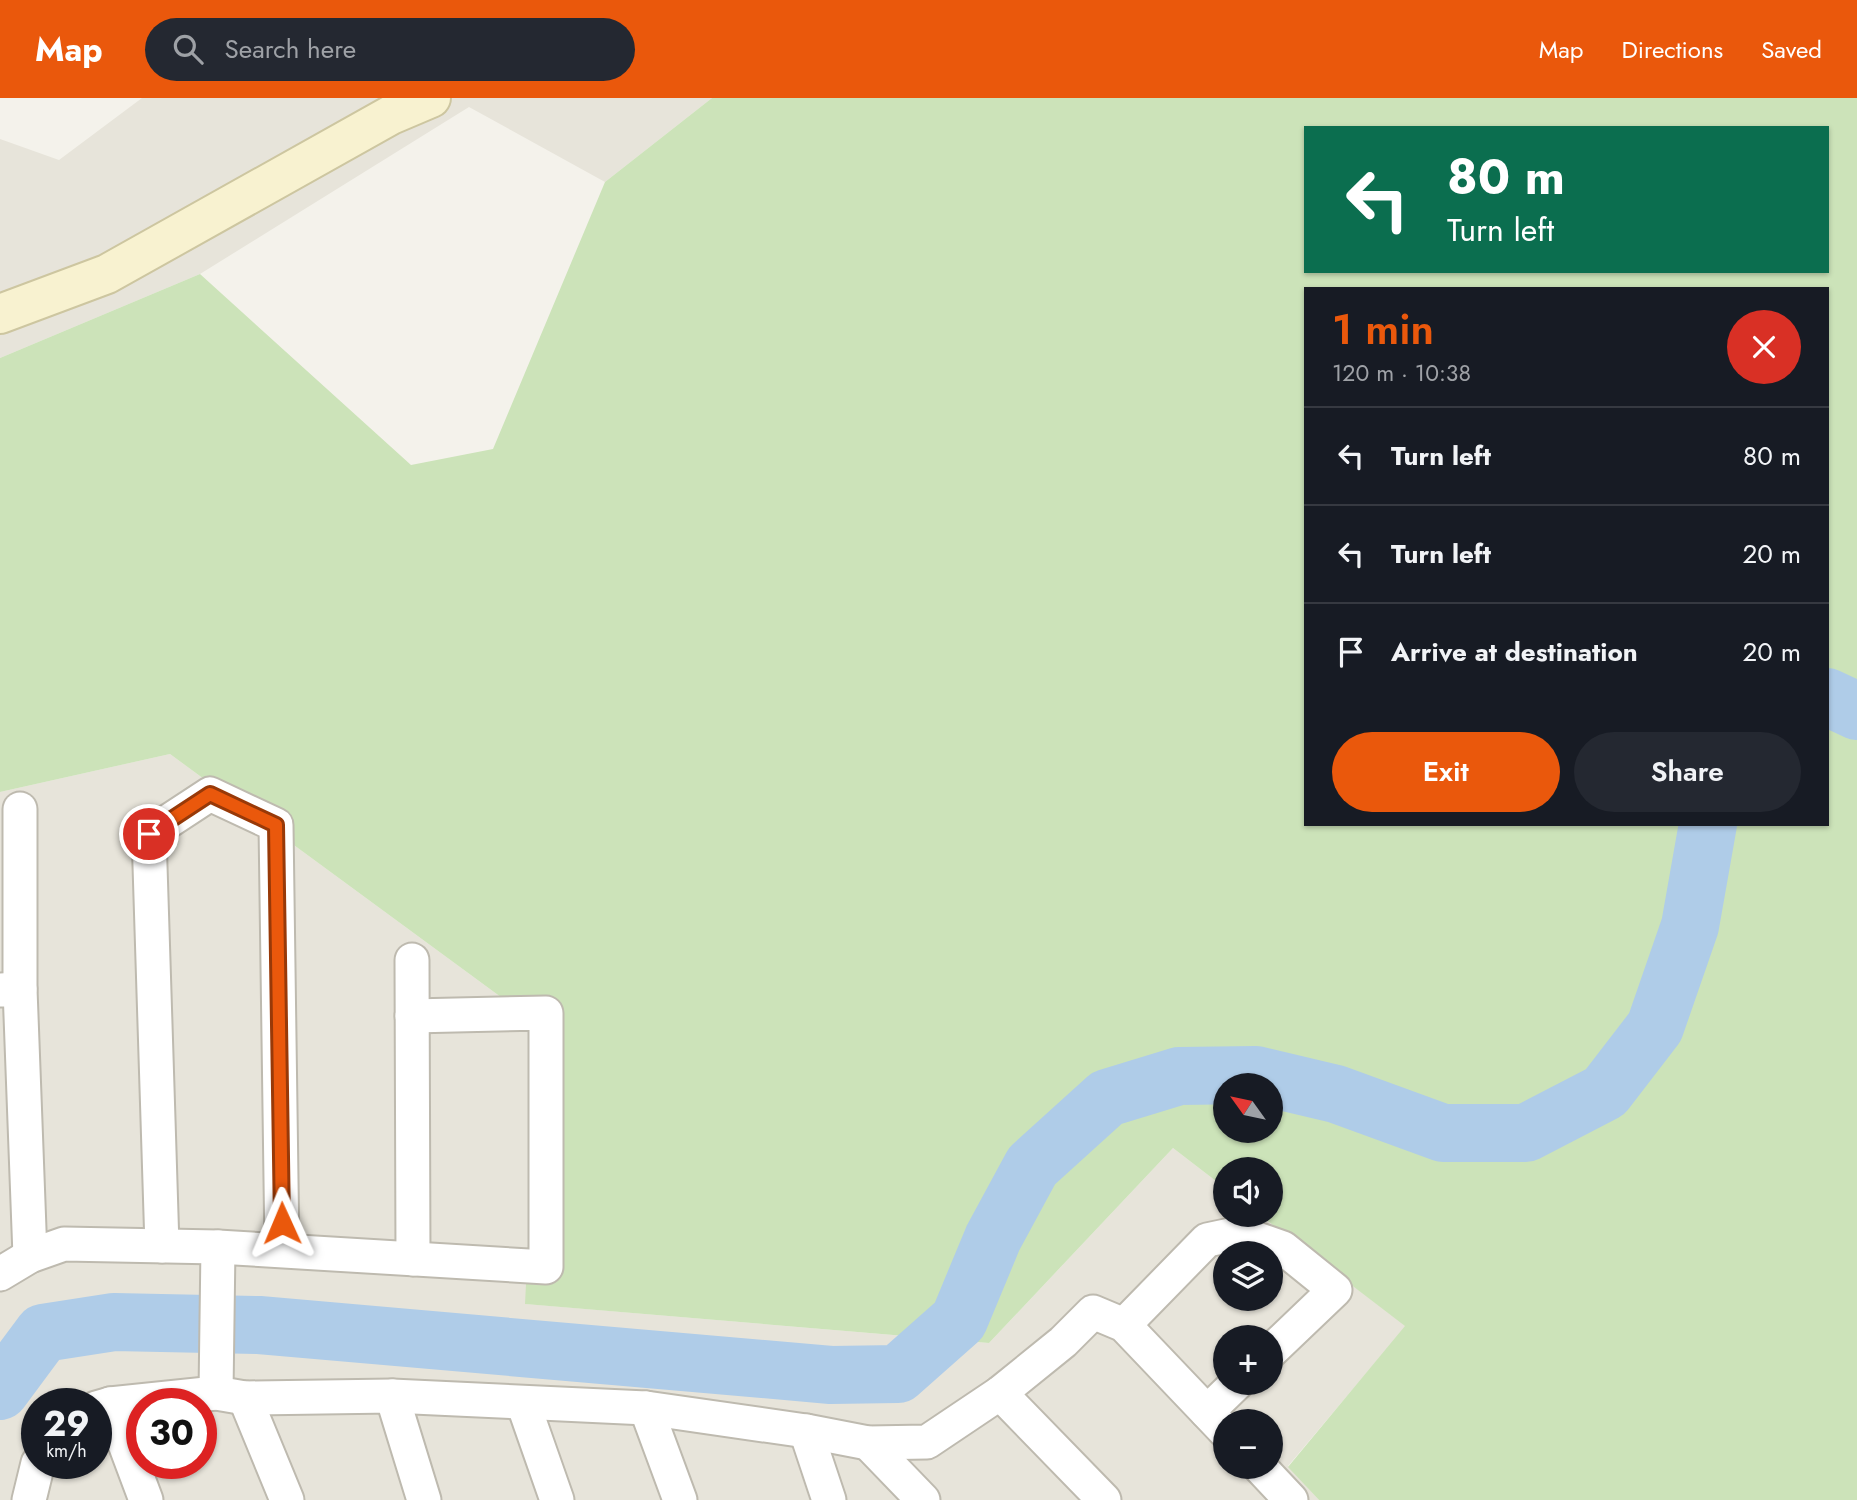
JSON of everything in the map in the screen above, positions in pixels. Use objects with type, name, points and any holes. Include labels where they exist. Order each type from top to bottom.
[{"type":"street","points":[[0,314],[107,274],[391,115],[431,98]]},
{"type":"street","points":[[162,1246],[149,834],[210,794],[276,825],[282,1250]]},
{"type":"street","points":[[20,809],[10,990],[30,1256]]},
{"type":"street","points":[[412,960],[413,1259]]},
{"type":"street","points":[[0,1274],[30,1256],[64,1244],[162,1246],[217,1259],[282,1250],[546,1267],[547,1013],[412,1017]]},
{"type":"street","points":[[1124,1325],[1207,1241],[1240,1233],[1283,1248],[1335,1290],[1283,1340]]},
{"type":"street","points":[[217,1259],[215,1352],[230,1395],[287,1500]]},
{"type":"street","points":[[112,1405],[230,1395],[392,1396],[646,1408],[806,1431],[868,1443],[927,1442],[1000,1393],[1063,1342],[1093,1312],[1124,1325],[1213,1418]]},
{"type":"street","points":[[1000,1393],[1104,1500]]},
{"type":"street","points":[[392,1396],[425,1500]]},
{"type":"street","points":[[523,1403],[556,1500]]},
{"type":"street","points":[[646,1408],[680,1500]]},
{"type":"street","points":[[112,1426],[146,1500]]},
{"type":"street","points":[[806,1431],[829,1500]]},
{"type":"street","points":[[868,1443],[923,1500]]},
{"type":"street","points":[[29,1500],[34,1479]]},
{"type":"street","points":[[1271,1479],[1291,1500]]},
{"type":"shaded area","points":[[142,98],[712,98],[605,182],[469,107],[200,274],[0,358],[0,139],[59,160]]},
{"type":"shaded area","points":[[170,754],[539,1025],[526,1304],[989,1343],[1173,1148],[1213,1179],[1213,1227],[1276,1227],[1406,1326],[1288,1466],[1319,1500],[0,1500],[0,792]]},
{"type":"green space","points":[[712,98],[1857,98],[1857,1500],[1319,1500],[1288,1467],[1405,1326],[1276,1227],[1283,1227],[1283,1157],[1213,1157],[1213,1179],[1173,1148],[989,1343],[525,1304],[539,1025],[170,754],[0,792],[0,358],[200,274],[411,465],[493,449],[605,182]]},
{"type":"waterway","points":[[1829,698],[1857,711]]},
{"type":"waterway","points":[[0,1391],[43,1333],[114,1322],[259,1325],[831,1375],[898,1374],[959,1320],[993,1238],[1032,1166],[1107,1098],[1179,1076],[1256,1075],[1336,1094],[1443,1133],[1526,1133],[1605,1092],[1655,1027],[1690,926],[1708,826]]},
{"type":"route","points":[[149,834],[210,794],[276,825],[282,1223]]}]
